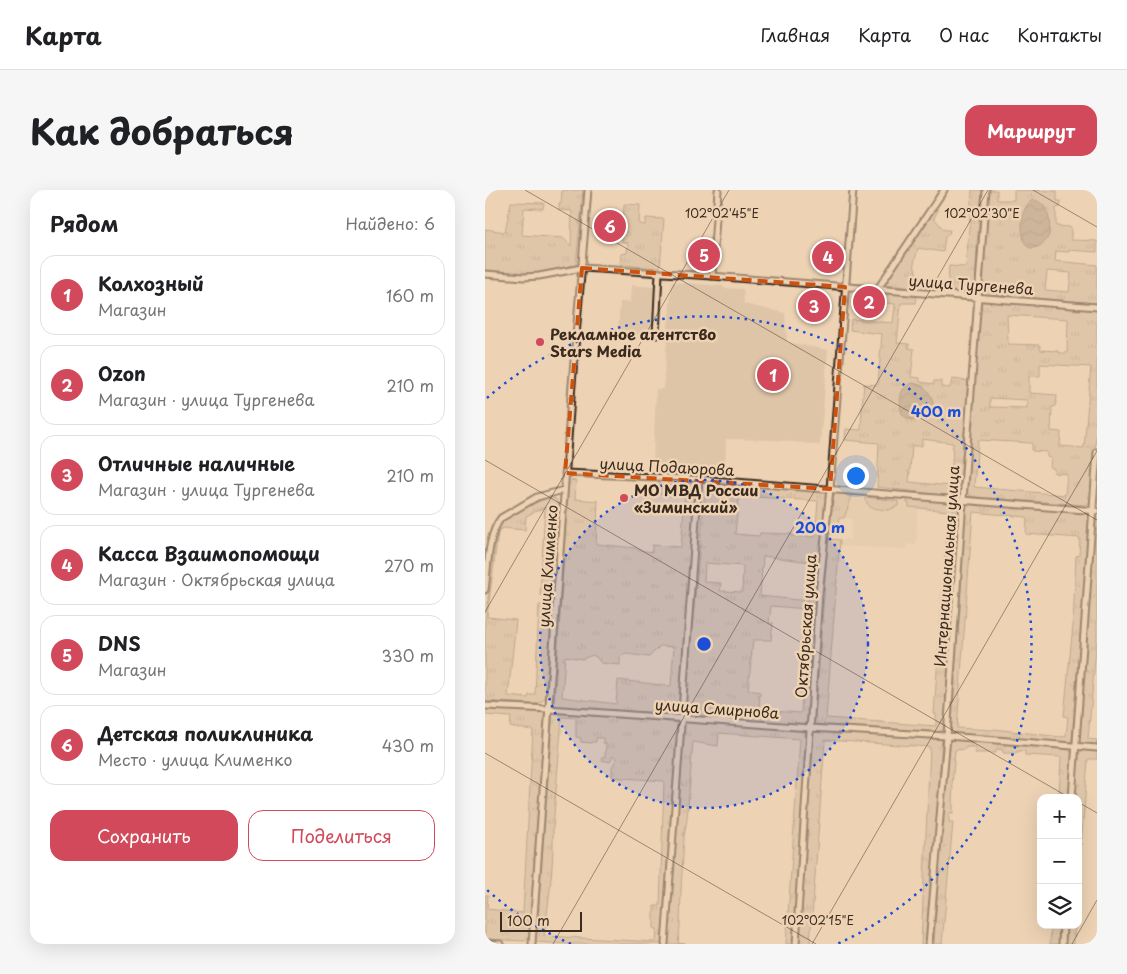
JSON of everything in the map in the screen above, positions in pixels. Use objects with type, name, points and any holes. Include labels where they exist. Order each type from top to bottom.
[{"type":"street","name":"улица Клименко","points":[[532,944],[587,190]]},
{"type":"street","points":[[712,276],[718,190]]},
{"type":"street","name":"Октябрьская улица","points":[[796,944],[819,594],[830,489],[853,190]]},
{"type":"street","points":[[877,290],[944,190]]},
{"type":"street","name":"Интернациональная улица","points":[[929,944],[947,736],[987,190]]},
{"type":"street","name":"улица Тургенева","points":[[485,274],[524,277],[582,268],[712,276],[1097,307]]},
{"type":"street","points":[[655,335],[659,273]]},
{"type":"street","points":[[1072,794],[1095,511],[1097,452]]},
{"type":"street","name":"улица Подаюрова","points":[[565,474],[699,479],[1095,511]]},
{"type":"street","points":[[665,944],[699,479]]},
{"type":"street","points":[[485,590],[492,536],[497,523],[501,518],[537,497],[565,490]]},
{"type":"street","name":"улица Смирнова","points":[[485,706],[947,736],[1097,748]]},
{"type":"street","points":[[1062,944],[1063,929]]},
{"type":"street","points":[[485,943],[500,944]]},
{"type":"highlighted area","points":[[582,268],[845,287],[830,489],[565,473]]},
{"type":"shaded area","points":[[672,282],[743,289],[744,304],[785,313],[787,342],[828,350],[820,445],[775,440],[726,439],[725,469],[653,466],[656,389],[663,389]]},
{"type":"shaded area","points":[[631,285],[653,287],[650,336],[618,332],[620,302],[630,302]]},
{"type":"shaded area","points":[[852,496],[865,497],[865,500],[898,506],[898,501],[909,502],[909,507],[918,508],[916,545],[908,544],[907,549],[839,546],[840,540],[850,540],[852,519],[844,518]]},
{"type":"green space","points":[[562,190],[583,190],[576,265],[533,274],[485,271],[485,229],[505,232],[511,202],[544,203],[543,209],[524,208],[522,235],[563,238],[571,246],[572,211],[559,210]]},
{"type":"green space","points":[[972,190],[982,190],[975,292],[884,285],[935,209],[938,210],[934,218],[944,230],[950,230],[949,234],[945,237],[943,252],[918,248],[914,263],[918,281],[948,283],[949,266],[966,267]]},
{"type":"green space","points":[[989,190],[997,190],[997,200],[1014,200],[1014,190],[1057,191],[1057,201],[1061,201],[1060,207],[1056,208],[1056,226],[1071,227],[1071,240],[1097,241],[1097,252],[1056,251],[1055,261],[1097,265],[1097,303],[983,294],[981,290]],"holes":[[[1047,271],[1071,273],[1069,292],[1045,290]]]},
{"type":"green space","points":[[624,204],[640,205],[639,224],[645,225],[646,218],[664,219],[660,268],[620,264],[621,254],[627,253],[628,243],[622,242]]},
{"type":"green space","points":[[879,293],[917,296],[916,303],[901,303],[897,343],[909,344],[909,348],[914,349],[911,377],[920,378],[920,382],[934,384],[934,381],[941,381],[941,387],[950,388],[952,379],[968,381],[959,497],[877,487],[879,443],[845,440],[846,429],[861,430],[864,384],[878,385],[882,334],[850,330],[851,319],[893,323],[895,304],[878,302]],"holes":[[[922,439],[953,443],[951,486],[909,482],[912,446],[922,446]]]},
{"type":"green space","points":[[983,300],[1097,309],[1097,425],[1091,496],[1089,503],[1086,505],[974,497],[970,496],[966,491],[980,303]],"holes":[[[1007,315],[1068,319],[1067,353],[1040,350],[1040,345],[1008,344]],[[1040,364],[1091,367],[1084,448],[1060,446],[1061,432],[1051,431],[1052,407],[1056,406],[1057,395],[1029,393],[1029,376],[1040,376]],[[990,398],[1027,400],[1027,408],[990,407]],[[978,440],[1032,443],[1032,451],[1047,452],[1047,457],[1051,458],[1050,468],[1054,468],[1054,473],[1067,474],[1065,495],[974,487]]]},
{"type":"green space","points":[[659,478],[698,480],[680,708],[673,714],[554,706],[569,480],[576,481],[575,499],[598,501],[596,544],[635,548],[652,552],[652,545],[681,547],[685,496],[659,494]],"holes":[[[660,646],[674,647],[671,686],[618,680],[616,704],[562,697],[565,656],[582,659],[593,655],[601,663],[620,665],[620,656],[627,654],[649,657]]]},
{"type":"green space","points":[[706,481],[824,492],[827,495],[815,611],[808,726],[684,715]],"holes":[[[739,496],[818,501],[815,537],[792,536],[792,534],[760,533],[759,536],[735,534]],[[763,556],[811,562],[808,601],[760,596]],[[705,563],[743,566],[742,592],[720,591],[721,583],[704,582]],[[771,606],[807,609],[801,713],[759,710],[760,692],[748,690],[753,640],[771,640],[773,623],[769,623]]]},
{"type":"green space","points":[[837,492],[852,494],[852,496],[844,518],[839,518],[837,533],[829,534],[833,497]]},
{"type":"green space","points":[[549,497],[556,499],[558,504],[545,699],[533,704],[485,701],[485,621],[496,534],[499,525],[511,514]],"holes":[[[545,507],[540,595],[549,596],[548,606],[539,605],[535,695],[529,695],[528,698],[508,696],[516,620],[487,617],[498,533],[502,528],[525,530],[526,516]]]},
{"type":"green space","points":[[865,497],[898,501],[898,506],[888,510],[871,508]]},
{"type":"green space","points":[[909,499],[959,503],[944,729],[939,732],[818,725],[815,721],[828,539],[840,540],[826,718],[936,726],[936,714],[934,714],[948,511],[909,507],[909,503],[906,502]]},
{"type":"green space","points":[[965,503],[1089,513],[1072,739],[1070,743],[952,733],[949,729],[960,609]],"holes":[[[973,512],[1027,517],[1026,534],[1080,538],[1079,555],[1076,556],[1073,625],[1064,716],[1068,717],[1066,736],[1061,737],[994,729],[957,728]]]},
{"type":"green space","points":[[1097,514],[1097,637],[1088,739],[1097,740],[1097,745],[1079,743],[1094,519]]},
{"type":"green space","points":[[485,708],[541,710],[545,713],[529,934],[525,941],[485,939],[485,895],[488,895],[487,909],[523,913],[533,730],[510,727],[511,717],[485,715]]},
{"type":"green space","points":[[553,710],[678,721],[661,944],[536,942]],"holes":[[[562,717],[576,718],[576,737],[581,738],[581,742],[591,743],[596,742],[596,738],[603,738],[603,743],[606,743],[605,757],[602,757],[602,760],[610,762],[613,756],[617,758],[612,767],[612,777],[664,781],[660,906],[654,906],[654,928],[657,929],[656,942],[544,936],[552,869],[553,828]]]},
{"type":"green space","points":[[684,719],[808,730],[794,944],[786,944],[800,739],[719,733],[718,746],[693,742],[684,837],[678,943],[686,944],[668,944]]},
{"type":"green space","points":[[814,731],[942,737],[929,944],[921,944],[930,747],[825,740],[810,944],[799,944]]},
{"type":"green space","points":[[951,739],[1067,749],[1072,753],[1069,794],[1059,794],[1061,757],[1025,755],[1025,751],[1003,753],[1003,750],[996,749],[996,753],[975,753],[975,747],[955,750],[952,785],[953,813],[949,813],[949,822],[953,822],[942,944],[934,944],[943,806],[949,742]]},
{"type":"green space","points":[[1079,750],[1097,750],[1097,759],[1088,759],[1082,835],[1082,794],[1074,794],[1077,754]]},
{"type":"green space","points":[[1051,929],[1060,929],[1059,944],[1050,944]]},
{"type":"green space","points":[[1066,929],[1075,929],[1074,944],[1064,944]]},
{"type":"water","points":[[1033,200],[1043,205],[1048,215],[1050,228],[1045,242],[1040,246],[1030,248],[1025,243],[1022,232],[1022,219],[1023,213]]},
{"type":"water","points":[[912,383],[926,389],[931,395],[933,403],[933,409],[930,414],[914,420],[902,414],[900,401],[901,393],[905,387]]},
{"type":"place","name":"Детская поликлиника","points":[[610,226]]},
{"type":"place","name":"DNS","points":[[704,255]]},
{"type":"place","name":"Касса Взаимопомощи","points":[[828,257]]},
{"type":"place","name":"Ozon","points":[[869,302]]},
{"type":"place","name":"Отличные наличные","points":[[814,306]]},
{"type":"place","name":"Рекламное агентство Stars Media","points":[[540,342]]},
{"type":"place","name":"Колхозный","points":[[773,375]]},
{"type":"place","name":"МО МВД России «Зиминский»","points":[[624,498]]}]
